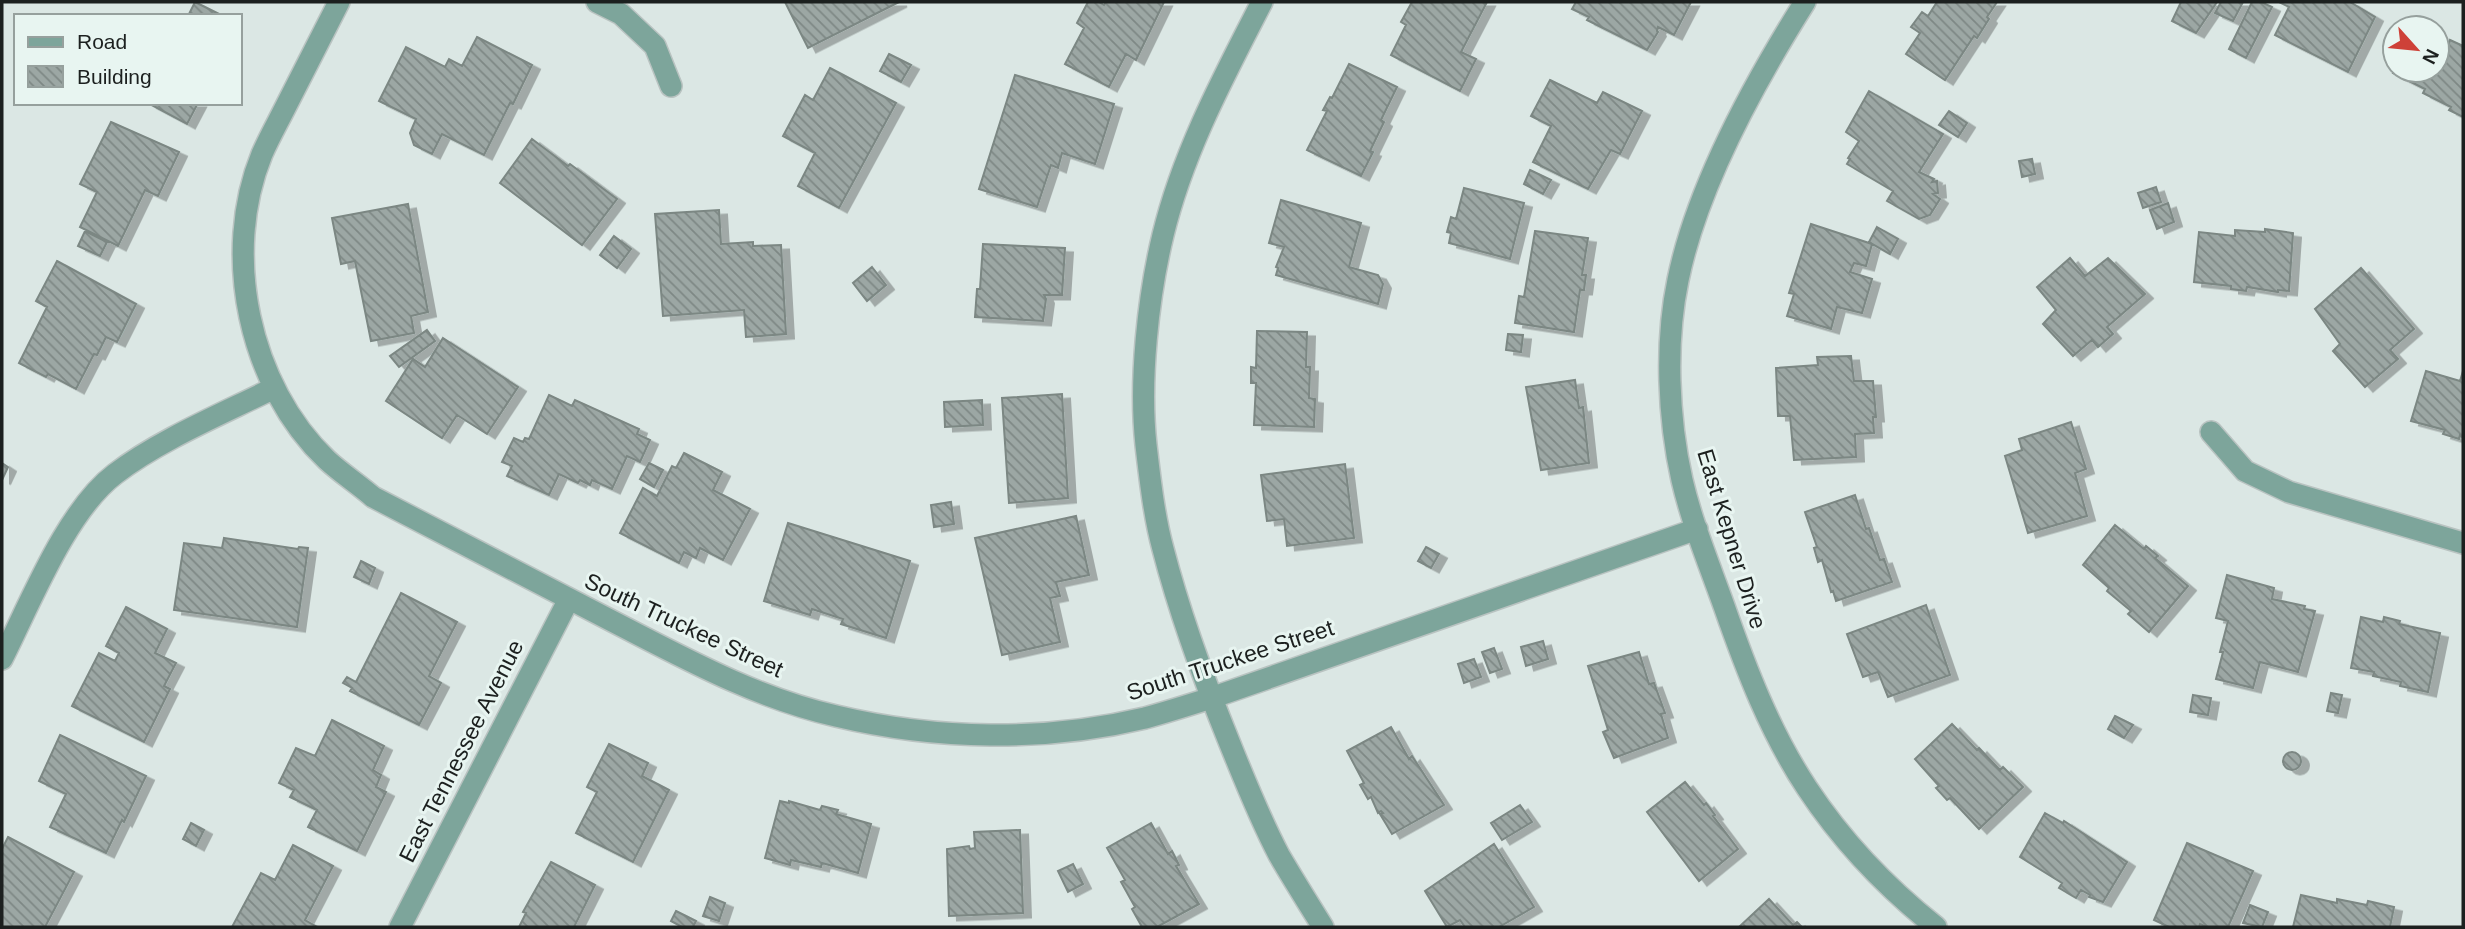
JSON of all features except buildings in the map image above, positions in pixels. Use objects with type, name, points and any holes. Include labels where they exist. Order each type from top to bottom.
[{"type":"street","name":"South Truckee Street","points":[[339,2],[261,155],[246,212],[243,258],[249,317],[262,361],[274,388],[298,425],[326,459],[373,497],[692,662],[770,696],[836,716],[939,733],[1008,735],[1077,730],[1145,718],[1211,698],[1697,529]]},
{"type":"street","points":[[597,2],[621,14],[655,46],[671,86]]},
{"type":"street","points":[[1262,2],[1218,88],[1184,167],[1163,234],[1151,303],[1145,373],[1146,443],[1162,546],[1211,698],[1253,801],[1279,854],[1323,927]]},
{"type":"street","name":"East Kepner Drive","points":[[1805,2],[1786,32],[1723,151],[1699,208],[1678,281],[1670,356],[1673,431],[1682,481],[1697,529],[1741,655],[1776,737],[1808,790],[1865,863],[1936,927]]},
{"type":"street","points":[[2,659],[79,511],[113,475],[147,453],[274,388]]},
{"type":"street","points":[[2211,432],[2245,471],[2289,492],[2463,543]]},
{"type":"street","name":"East Tennessee Avenue","points":[[400,927],[569,599]]}]
